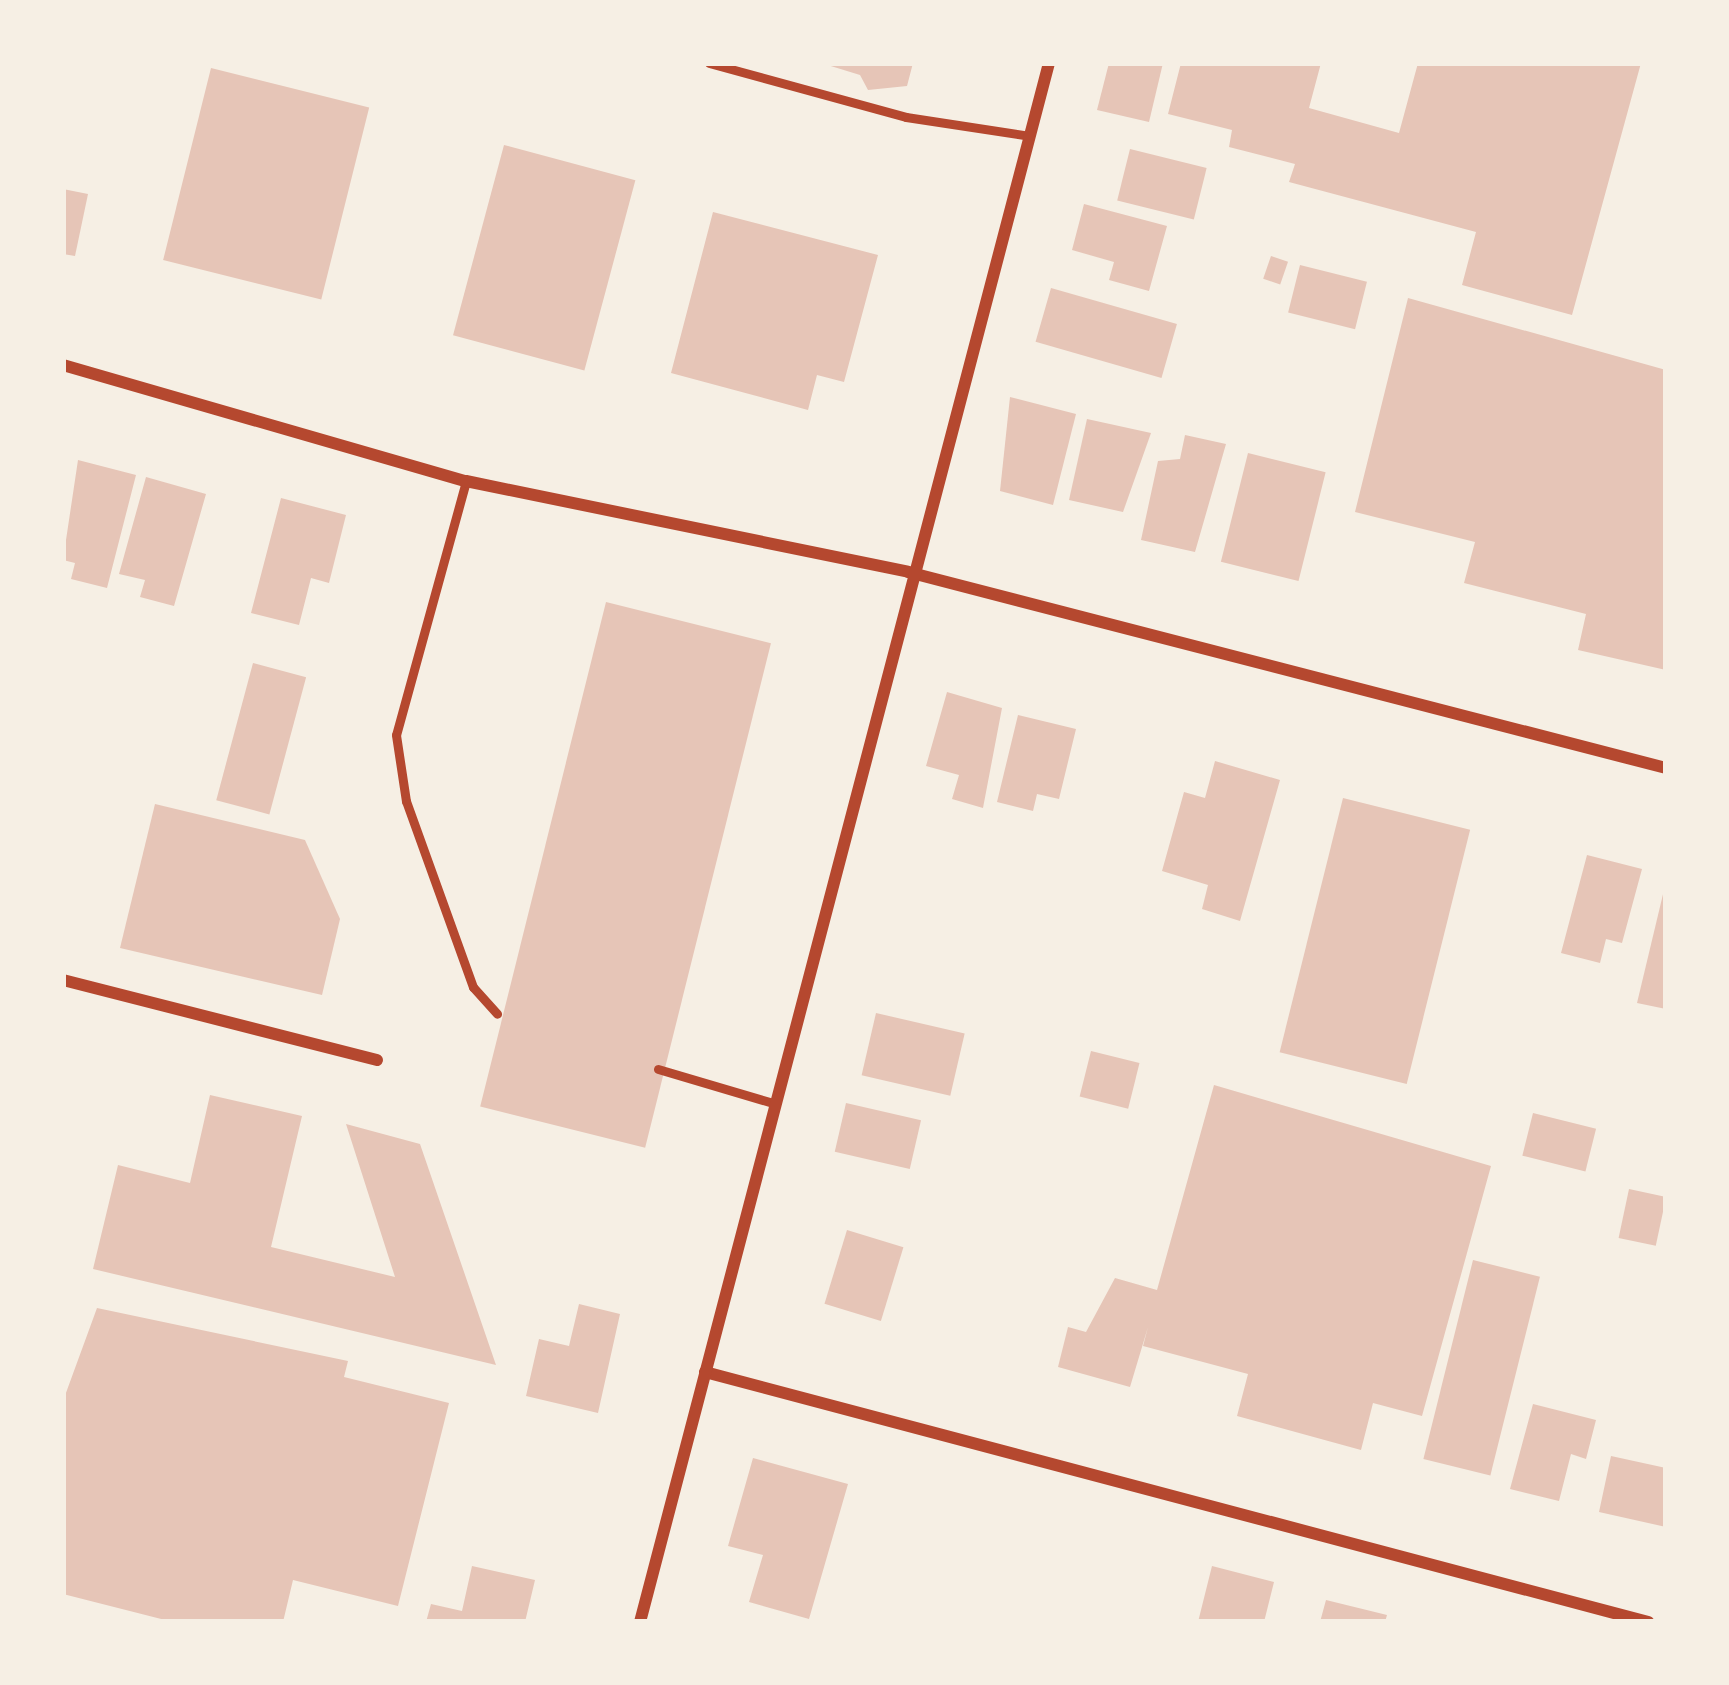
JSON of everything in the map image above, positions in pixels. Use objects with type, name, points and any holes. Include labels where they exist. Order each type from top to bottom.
[{"type":"street","points":[[640,1622],[776,1104],[908,572],[1049,63]]},
{"type":"street","points":[[63,365],[466,481],[908,572],[1666,768]]},
{"type":"street","points":[[63,980],[377,1060]]},
{"type":"street","points":[[705,1372],[1648,1622]]},
{"type":"lane","points":[[709,63],[906,117],[1030,136]]},
{"type":"lane","points":[[466,481],[396,735],[406,801],[458,946],[497,1014]]},
{"type":"lane","points":[[658,1069],[776,1104]]},
{"type":"building","points":[[821,63],[913,63],[907,86],[868,90],[860,75]]},
{"type":"building","points":[[1109,63],[1163,63],[1149,122],[1097,110]]},
{"type":"building","points":[[1181,63],[1321,63],[1309,108],[1399,133],[1418,63],[1641,63],[1572,315],[1462,285],[1476,232],[1289,182],[1295,164],[1229,147],[1232,130],[1168,114]]},
{"type":"building","points":[[211,68],[369,107],[321,300],[163,260]]},
{"type":"building","points":[[504,145],[635,180],[584,370],[453,335]]},
{"type":"building","points":[[1130,149],[1207,168],[1194,220],[1117,200]]},
{"type":"building","points":[[63,189],[88,194],[75,256],[63,254]]},
{"type":"building","points":[[1084,204],[1167,226],[1149,291],[1109,280],[1114,262],[1072,250]]},
{"type":"building","points":[[713,212],[878,255],[844,382],[817,375],[808,410],[671,373]]},
{"type":"building","points":[[1271,256],[1288,262],[1280,285],[1263,279]]},
{"type":"building","points":[[1300,265],[1367,282],[1355,329],[1288,313]]},
{"type":"building","points":[[1051,288],[1177,324],[1161,378],[1036,342]]},
{"type":"building","points":[[1408,298],[1666,370],[1666,670],[1578,650],[1586,614],[1464,583],[1475,542],[1355,512]]},
{"type":"building","points":[[1010,397],[1076,414],[1053,505],[1000,491]]},
{"type":"building","points":[[1087,419],[1151,433],[1123,512],[1069,500]]},
{"type":"building","points":[[1185,435],[1226,444],[1195,552],[1141,540],[1158,461],[1180,459]]},
{"type":"building","points":[[1248,453],[1326,472],[1299,581],[1221,562]]},
{"type":"building","points":[[78,460],[136,475],[107,588],[71,579],[75,563],[63,560]]},
{"type":"building","points":[[146,477],[206,494],[174,606],[140,597],[145,580],[119,574]]},
{"type":"building","points":[[281,498],[346,515],[329,583],[311,578],[299,625],[251,613]]},
{"type":"building","points":[[606,602],[771,643],[645,1148],[480,1107]]},
{"type":"building","points":[[253,663],[306,677],[269,814],[216,800]]},
{"type":"building","points":[[947,692],[1002,708],[983,808],[952,799],[959,775],[926,766]]},
{"type":"building","points":[[1018,715],[1076,729],[1059,799],[1037,794],[1033,811],[997,802]]},
{"type":"building","points":[[1215,761],[1280,780],[1240,921],[1202,909],[1208,885],[1162,871],[1184,792],[1205,798]]},
{"type":"building","points":[[1343,798],[1470,830],[1407,1084],[1280,1052]]},
{"type":"building","points":[[155,804],[305,840],[340,919],[322,995],[120,948]]},
{"type":"building","points":[[1587,855],[1642,869],[1622,943],[1606,939],[1600,963],[1561,953]]},
{"type":"building","points":[[1666,891],[1666,1009],[1637,1003]]},
{"type":"building","points":[[876,1013],[965,1033],[950,1096],[862,1075]]},
{"type":"building","points":[[1091,1051],[1140,1063],[1128,1109],[1080,1097]]},
{"type":"building","points":[[1214,1085],[1491,1166],[1422,1416],[1373,1403],[1361,1450],[1237,1416],[1248,1374],[1143,1346],[1148,1327],[1130,1387],[1058,1367],[1068,1327],[1086,1332],[1115,1278],[1157,1290]]},
{"type":"building","points":[[210,1095],[302,1116],[271,1247],[395,1277],[346,1124],[420,1144],[496,1365],[93,1269],[118,1165],[190,1183]]},
{"type":"building","points":[[846,1103],[921,1120],[910,1169],[835,1152]]},
{"type":"building","points":[[1533,1113],[1596,1129],[1585,1171],[1522,1156]]},
{"type":"building","points":[[1629,1189],[1666,1197],[1656,1246],[1619,1238]]},
{"type":"building","points":[[847,1230],[903,1247],[881,1321],[824,1304]]},
{"type":"building","points":[[1473,1260],[1540,1277],[1490,1476],[1423,1459]]},
{"type":"building","points":[[579,1304],[620,1314],[598,1413],[526,1396],[539,1339],[569,1346]]},
{"type":"building","points":[[97,1308],[348,1361],[344,1377],[449,1403],[398,1606],[293,1580],[283,1622],[173,1622],[63,1594],[63,1401]]},
{"type":"building","points":[[1533,1404],[1596,1420],[1586,1459],[1571,1454],[1559,1501],[1510,1489]]},
{"type":"building","points":[[1611,1456],[1666,1468],[1666,1527],[1599,1512]]},
{"type":"building","points":[[753,1458],[848,1484],[809,1619],[749,1602],[763,1555],[728,1546]]},
{"type":"building","points":[[472,1566],[535,1580],[525,1622],[426,1622],[431,1604],[462,1611]]},
{"type":"building","points":[[1212,1566],[1274,1582],[1264,1622],[1198,1622]]},
{"type":"building","points":[[1326,1600],[1387,1615],[1385,1622],[1320,1622]]}]
